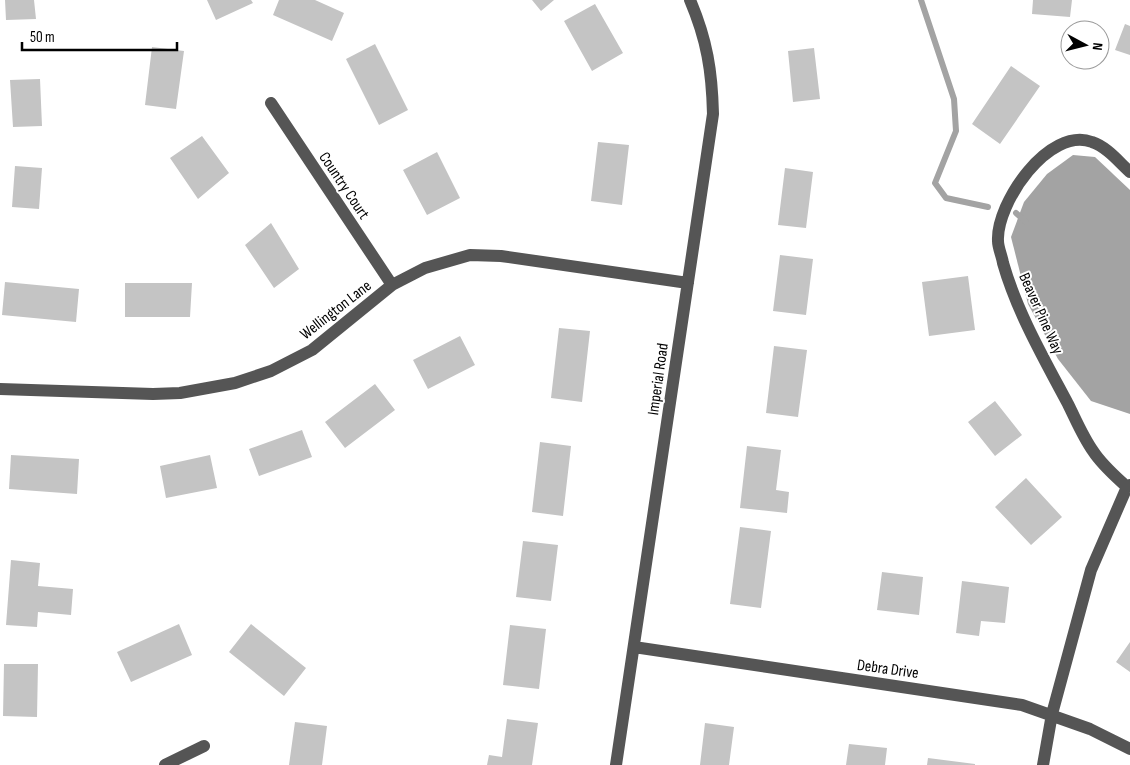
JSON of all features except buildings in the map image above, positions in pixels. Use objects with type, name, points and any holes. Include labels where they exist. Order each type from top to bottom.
[{"type":"street","name":"Imperial Road","points":[[616,765],[713,114],[712,80],[706,42],[690,0]]},
{"type":"street","name":"Country Court","points":[[271,103],[392,285]]},
{"type":"street","name":"Beaver Pine Way","points":[[1043,765],[1052,714],[1091,570],[1128,486],[1109,471],[1092,451],[1055,381],[1010,285],[998,241],[1004,209],[1016,187],[1050,149],[1068,140],[1090,141],[1107,149],[1130,172]]},
{"type":"street","name":"Wellington Lane","points":[[0,389],[153,394],[180,393],[235,383],[271,371],[312,350],[392,285],[425,268],[470,255],[502,256],[688,283]]},
{"type":"street","name":"Debra Drive","points":[[634,647],[1022,705],[1052,714],[1130,748]]},
{"type":"street","points":[[165,765],[204,746]]},
{"type":"shaded area","points":[[1073,155],[1095,157],[1130,190],[1130,414],[1091,401],[1058,359],[1028,304],[1011,237],[1024,202],[1047,174]]},
{"type":"waterway","points":[[921,0],[954,99],[956,131],[935,183],[946,198],[988,207]]},
{"type":"waterway","points":[[1016,213],[1025,221]]}]
